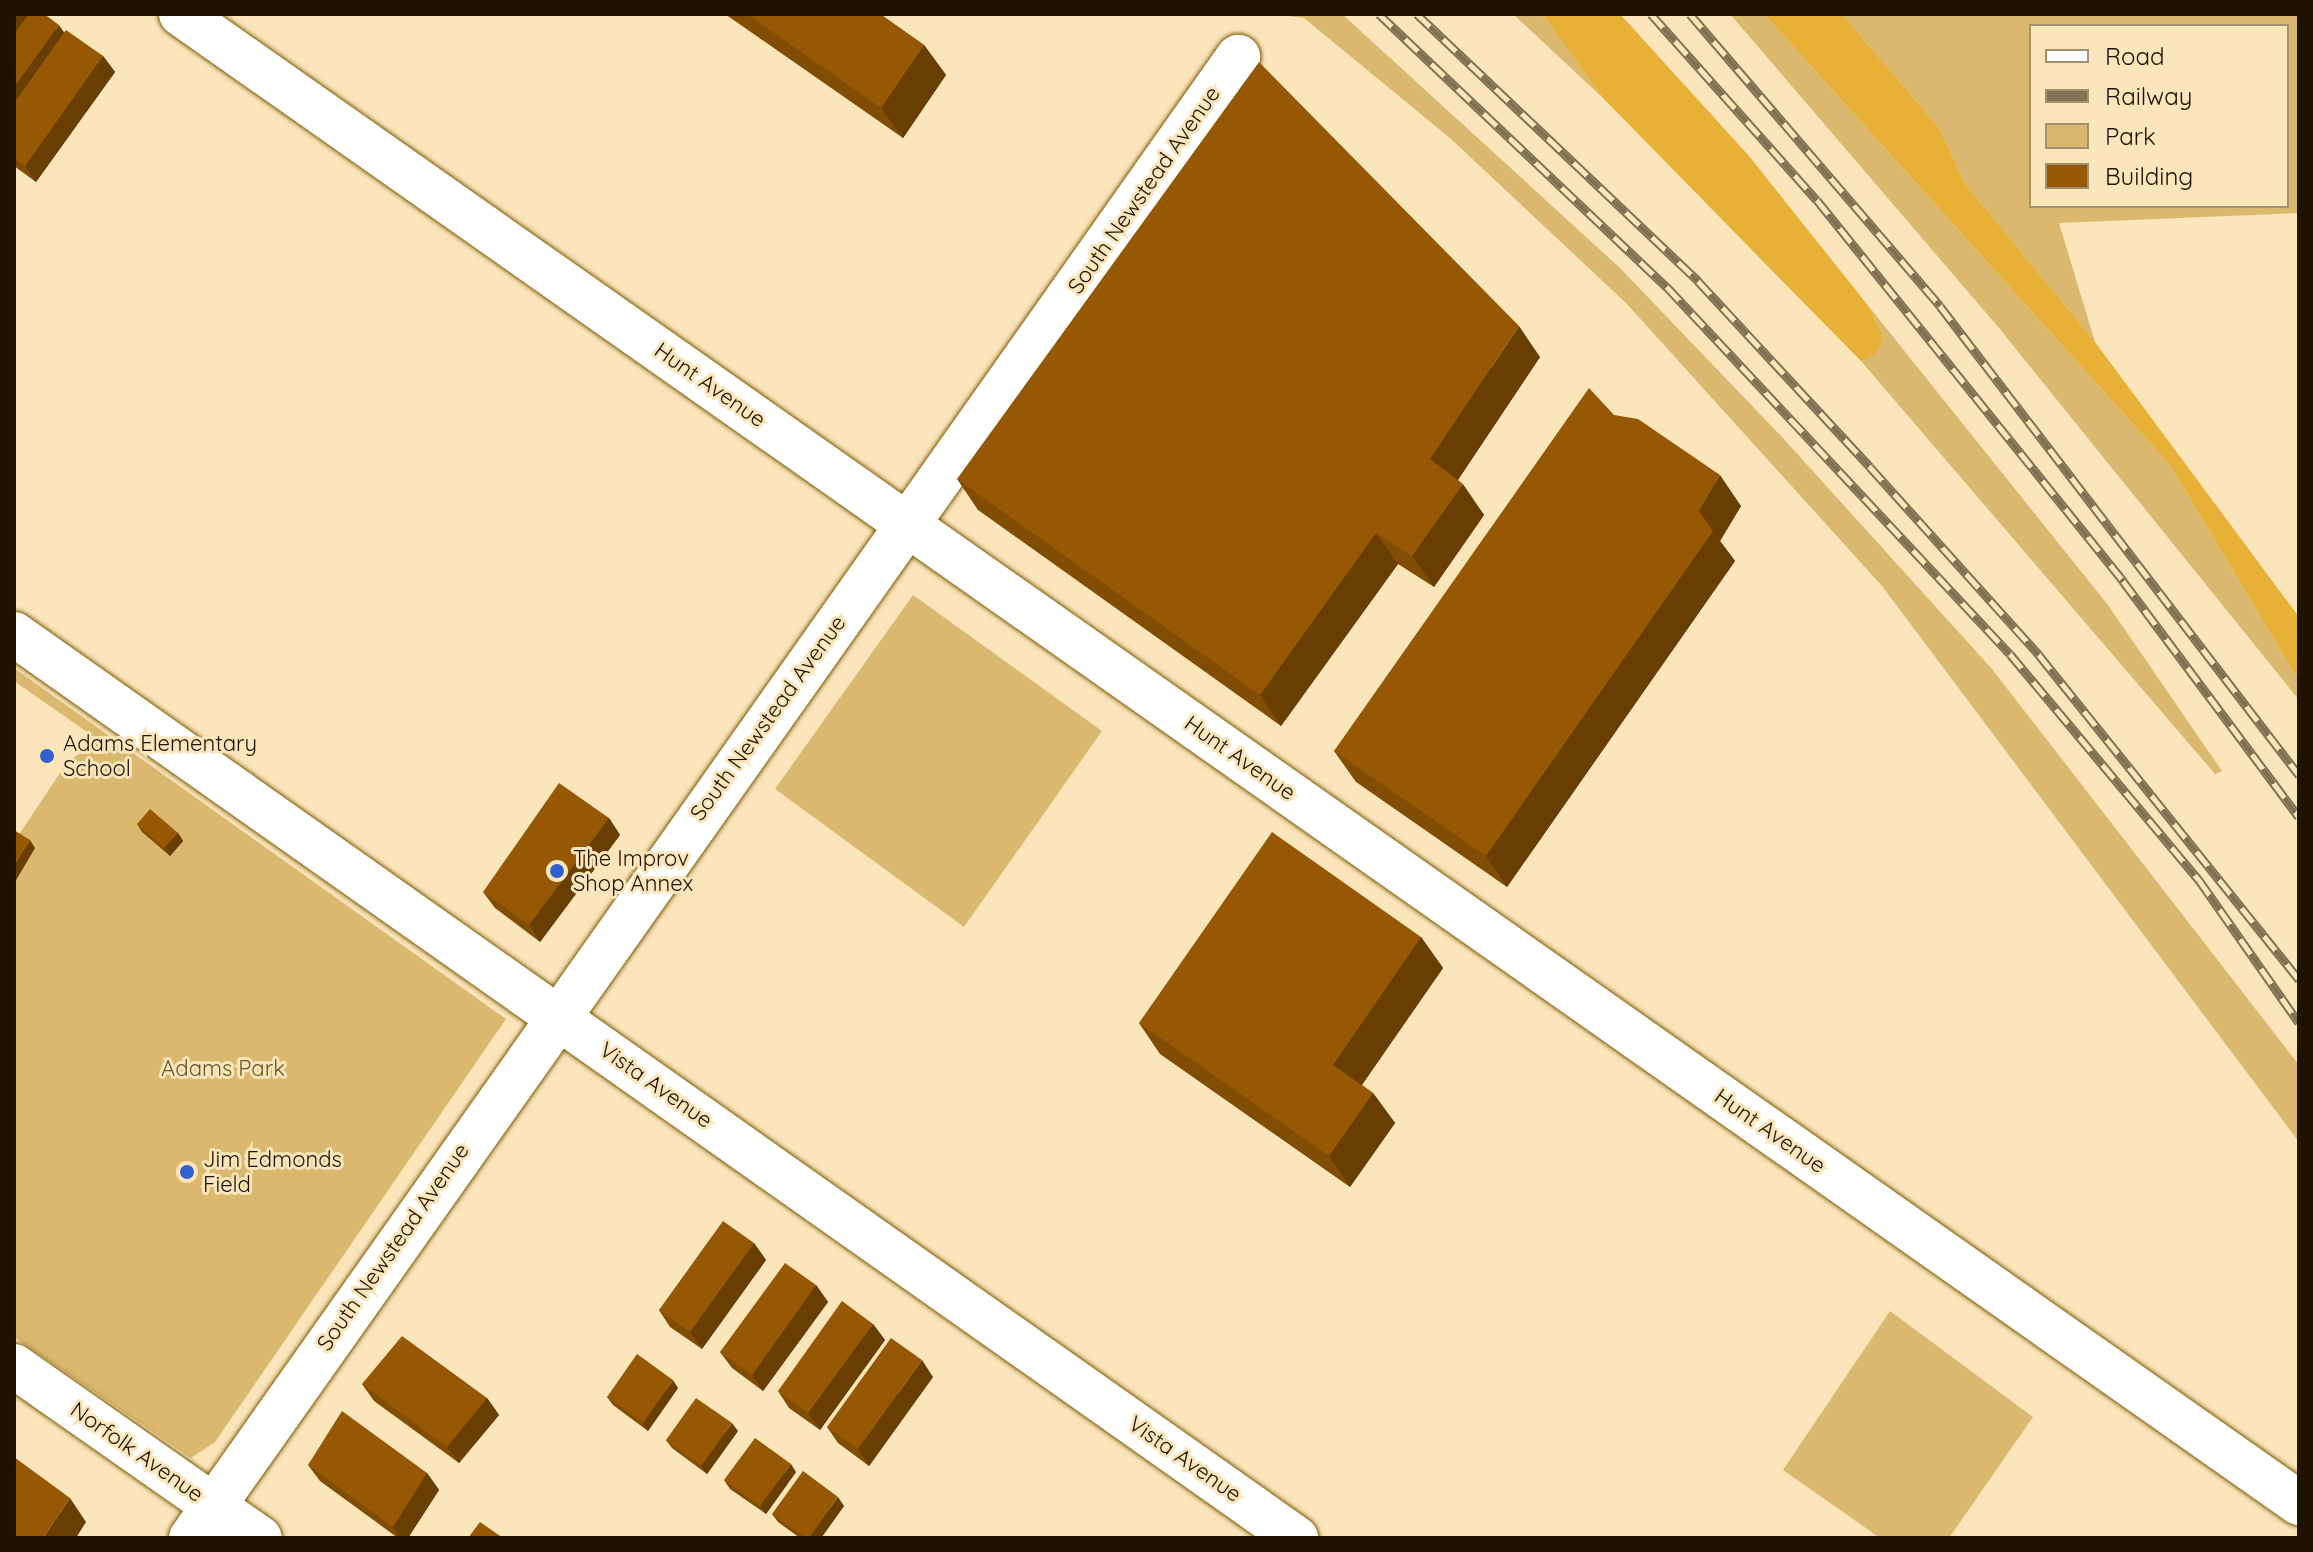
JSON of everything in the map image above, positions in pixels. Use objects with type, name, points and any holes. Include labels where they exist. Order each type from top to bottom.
[{"type":"street","name":"Hunt Avenue","points":[[181,14],[2299,1503]]},
{"type":"street","name":"South Newstead Avenue","points":[[202,1522],[557,1015],[1238,57]]},
{"type":"street","name":"Vista Avenue","points":[[14,634],[1296,1538]]},
{"type":"street","name":"Norfolk Avenue","points":[[14,1366],[202,1522],[260,1538]]},
{"type":"green space","points":[[1274,14],[1342,14],[1620,268],[1782,437],[1992,669],[2299,1065],[2299,1142],[1882,586],[1626,303],[1451,139],[1304,18]]},
{"type":"green space","points":[[1513,14],[1542,14],[1603,98]]},
{"type":"green space","points":[[1730,14],[1764,14],[2170,465],[2299,681],[2299,700],[1999,328]]},
{"type":"green space","points":[[1842,14],[2299,14],[2299,213],[2059,223],[2095,342],[1965,184],[1939,128]]},
{"type":"green space","points":[[1870,308],[2108,605],[2222,771],[2215,774],[1861,361],[1883,337]]},
{"type":"green space","points":[[913,595],[1102,731],[964,927],[775,789]]},
{"type":"green space","name":"Adams Park","points":[[14,668],[506,1019],[215,1442],[191,1458],[14,1337],[14,842],[68,761],[100,741],[14,681]]},
{"type":"green space","points":[[1890,1311],[2033,1417],[1949,1538],[1880,1538],[1783,1470]]},
{"type":"shaded area","points":[[1542,14],[1620,14],[1749,156],[1870,308],[1883,337],[1876,353],[1861,361],[1793,292],[1603,98]]},
{"type":"shaded area","points":[[1764,14],[1842,14],[1939,128],[1965,184],[2095,342],[2299,617],[2299,681],[2170,465]]},
{"type":"building","points":[[29,14],[44,14],[59,25],[14,87],[14,34]]},
{"type":"building","points":[[747,14],[880,14],[924,45],[881,108]]},
{"type":"building","points":[[66,30],[103,56],[25,166],[14,158],[14,103]]},
{"type":"building","points":[[1259,62],[1519,326],[1430,459],[1463,484],[1412,556],[1376,533],[1260,695],[957,479]]},
{"type":"building","points":[[1589,388],[1614,415],[1638,419],[1720,475],[1699,511],[1713,531],[1486,856],[1334,751]]},
{"type":"building","name":"The Improv Shop Annex","points":[[559,783],[609,818],[529,925],[483,892]]},
{"type":"building","points":[[150,809],[178,833],[164,848],[137,824]]},
{"type":"building","points":[[14,830],[30,840],[14,865]]},
{"type":"building","points":[[1272,832],[1421,937],[1333,1065],[1373,1093],[1329,1156],[1139,1023]]},
{"type":"building","points":[[723,1221],[754,1243],[690,1332],[659,1310]]},
{"type":"building","points":[[785,1263],[816,1285],[752,1375],[720,1352]]},
{"type":"building","points":[[842,1301],[873,1324],[808,1413],[778,1391]]},
{"type":"building","points":[[402,1336],[487,1398],[447,1447],[362,1384]]},
{"type":"building","points":[[891,1338],[922,1360],[858,1449],[827,1427]]},
{"type":"building","points":[[637,1354],[673,1380],[643,1423],[607,1397]]},
{"type":"building","points":[[696,1398],[732,1423],[701,1466],[666,1440]]},
{"type":"building","points":[[342,1411],[427,1473],[393,1527],[308,1465]]},
{"type":"building","points":[[755,1438],[791,1464],[760,1506],[724,1480]]},
{"type":"building","points":[[14,1457],[70,1498],[43,1538],[14,1538]]},
{"type":"building","points":[[803,1471],[838,1497],[809,1538],[772,1514]]},
{"type":"building","points":[[480,1522],[503,1538],[468,1538]]},
{"type":"railway","points":[[1379,14],[1667,287],[2010,654],[2199,880],[2299,1023]]},
{"type":"railway","points":[[1417,14],[1698,281],[1870,467],[2039,655],[2299,980]]},
{"type":"railway","points":[[1651,14],[1817,200],[2123,581],[2299,817]]},
{"type":"railway","points":[[1690,14],[1940,306],[2299,775]]},
{"type":"place","name":"Adams Elementary School","points":[[47,756]]},
{"type":"place","name":"The Improv Shop Annex","points":[[557,871]]},
{"type":"place","name":"Jim Edmonds Field","points":[[187,1172]]}]
